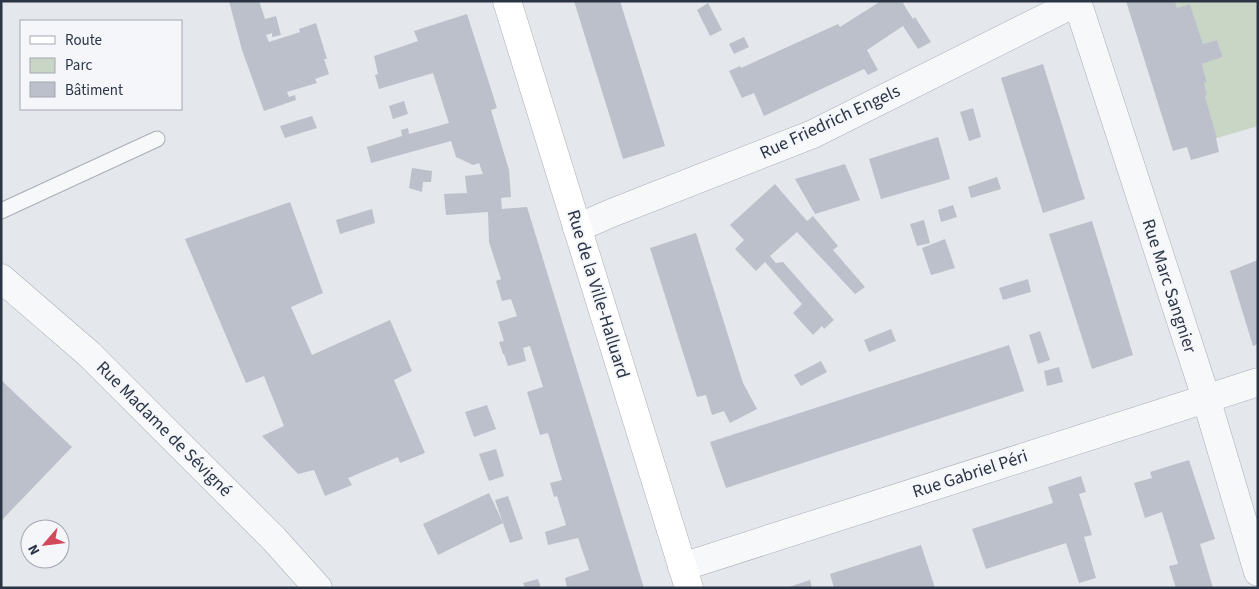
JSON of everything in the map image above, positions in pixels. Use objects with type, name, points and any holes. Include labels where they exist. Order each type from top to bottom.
[{"type":"main road","name":"Rue de la Ville-Halluard","points":[[507,1],[685,577]]},
{"type":"street","name":"Rue Friedrich Engels","points":[[577,228],[813,134],[1077,2]]},
{"type":"street","name":"Rue Marc Sangnier","points":[[1077,2],[1206,398],[1258,572]]},
{"type":"street","name":"Rue Madame de Sévigné","points":[[1,278],[89,354],[274,539],[318,588]]},
{"type":"street","name":"Rue Gabriel Péri","points":[[685,577],[1206,398],[1258,382]]},
{"type":"lane","points":[[1,211],[157,139]]},
{"type":"green space","points":[[1175,1],[1193,1],[1194,3],[1199,1],[1258,1],[1258,126],[1217,138],[1205,96],[1207,95],[1204,83],[1207,81],[1202,64],[1223,57],[1217,40],[1203,44],[1190,4],[1177,8]]},
{"type":"building","points":[[229,1],[259,1],[265,19],[276,16],[281,35],[272,37],[272,33],[266,35],[269,42],[300,32],[299,29],[316,23],[327,59],[324,59],[329,74],[315,79],[317,83],[287,92],[289,97],[295,95],[296,100],[264,111],[242,50]]},
{"type":"building","points":[[574,1],[620,1],[665,146],[623,159]]},
{"type":"building","points":[[881,1],[906,1],[903,3],[904,5],[913,19],[915,17],[931,42],[918,49],[903,26],[867,50],[878,70],[868,75],[864,69],[764,116],[754,93],[742,98],[729,71],[740,66],[741,68],[838,24],[840,27]]},
{"type":"building","points":[[1126,1],[1175,1],[1177,8],[1190,4],[1203,44],[1217,40],[1223,57],[1202,64],[1207,82],[1204,83],[1207,95],[1205,96],[1219,152],[1191,160],[1187,147],[1173,151]]},
{"type":"building","points":[[708,3],[722,30],[710,36],[697,10]]},
{"type":"building","points":[[467,14],[497,108],[491,110],[509,170],[511,197],[501,198],[502,209],[527,207],[644,588],[567,588],[565,578],[589,570],[578,538],[548,545],[545,532],[566,525],[557,496],[554,497],[550,483],[562,480],[548,433],[540,435],[527,392],[543,387],[530,346],[523,348],[526,361],[508,366],[499,342],[504,341],[498,322],[517,316],[511,299],[502,301],[496,281],[501,279],[489,242],[488,212],[446,215],[444,194],[467,193],[465,176],[483,174],[479,163],[473,165],[456,157],[451,141],[371,163],[367,147],[402,136],[401,130],[408,128],[409,134],[449,123],[433,73],[379,89],[375,75],[378,74],[374,56],[418,41],[414,31]]},
{"type":"building","points":[[744,37],[749,47],[734,54],[729,44]]},
{"type":"building","points":[[1043,64],[1085,199],[1043,213],[1001,78]]},
{"type":"building","points":[[404,101],[408,114],[393,119],[389,106]]},
{"type":"building","points":[[973,108],[981,137],[969,141],[960,112]]},
{"type":"building","points":[[312,116],[317,128],[285,138],[280,126]]},
{"type":"building","points":[[938,137],[950,179],[881,199],[869,159]]},
{"type":"building","points":[[845,164],[860,200],[815,214],[795,179]]},
{"type":"building","points":[[412,168],[432,171],[431,182],[423,182],[422,192],[409,188]]},
{"type":"building","points":[[997,177],[1001,189],[971,198],[968,187]]},
{"type":"building","points":[[775,184],[807,221],[813,216],[838,246],[833,250],[865,287],[855,294],[797,232],[770,256],[776,263],[783,262],[834,320],[824,329],[822,326],[813,335],[793,313],[802,304],[765,262],[756,271],[735,249],[744,240],[730,225]]},
{"type":"building","points":[[290,202],[323,293],[291,307],[312,355],[390,320],[412,371],[394,380],[425,453],[400,463],[398,457],[348,478],[352,485],[325,496],[314,470],[298,474],[262,436],[284,426],[264,376],[246,383],[185,239]]},
{"type":"building","points":[[953,205],[957,217],[941,222],[938,210]]},
{"type":"building","points":[[372,209],[375,223],[340,234],[336,220]]},
{"type":"building","points":[[924,220],[930,243],[917,246],[910,224]]},
{"type":"building","points":[[1092,221],[1133,355],[1092,369],[1049,234]]},
{"type":"building","points":[[696,233],[743,383],[757,409],[730,423],[724,411],[712,415],[706,395],[697,397],[650,248]]},
{"type":"building","points":[[945,239],[955,268],[931,275],[922,248]]},
{"type":"building","points":[[1258,260],[1258,344],[1253,346],[1230,271]]},
{"type":"building","points":[[1028,279],[1031,292],[1003,300],[999,288]]},
{"type":"building","points":[[891,329],[896,341],[869,352],[864,340]]},
{"type":"building","points":[[1040,331],[1050,360],[1038,364],[1029,335]]},
{"type":"building","points":[[1009,345],[1024,391],[726,488],[710,442]]},
{"type":"building","points":[[821,361],[827,372],[801,386],[794,375]]},
{"type":"building","points":[[1059,367],[1063,382],[1047,386],[1044,371]]},
{"type":"building","points":[[1,380],[72,447],[1,521]]},
{"type":"building","points":[[487,405],[496,429],[474,437],[465,412]]},
{"type":"building","points":[[496,449],[504,476],[489,481],[479,454]]},
{"type":"building","points":[[1189,460],[1215,539],[1200,544],[1213,588],[1176,588],[1169,566],[1178,564],[1162,512],[1145,518],[1134,483],[1152,478],[1150,472]]},
{"type":"building","points":[[1081,476],[1086,492],[1079,494],[1092,535],[1084,537],[1096,578],[1079,583],[1066,543],[986,569],[972,529],[1053,503],[1048,487]]},
{"type":"building","points":[[489,493],[503,523],[438,555],[423,524]]},
{"type":"building","points":[[508,496],[523,539],[510,543],[495,500]]},
{"type":"building","points":[[921,545],[935,588],[834,588],[830,574]]},
{"type":"building","points":[[538,579],[541,588],[525,588],[523,583]]},
{"type":"building","points":[[810,580],[812,588],[789,588],[789,587]]}]
